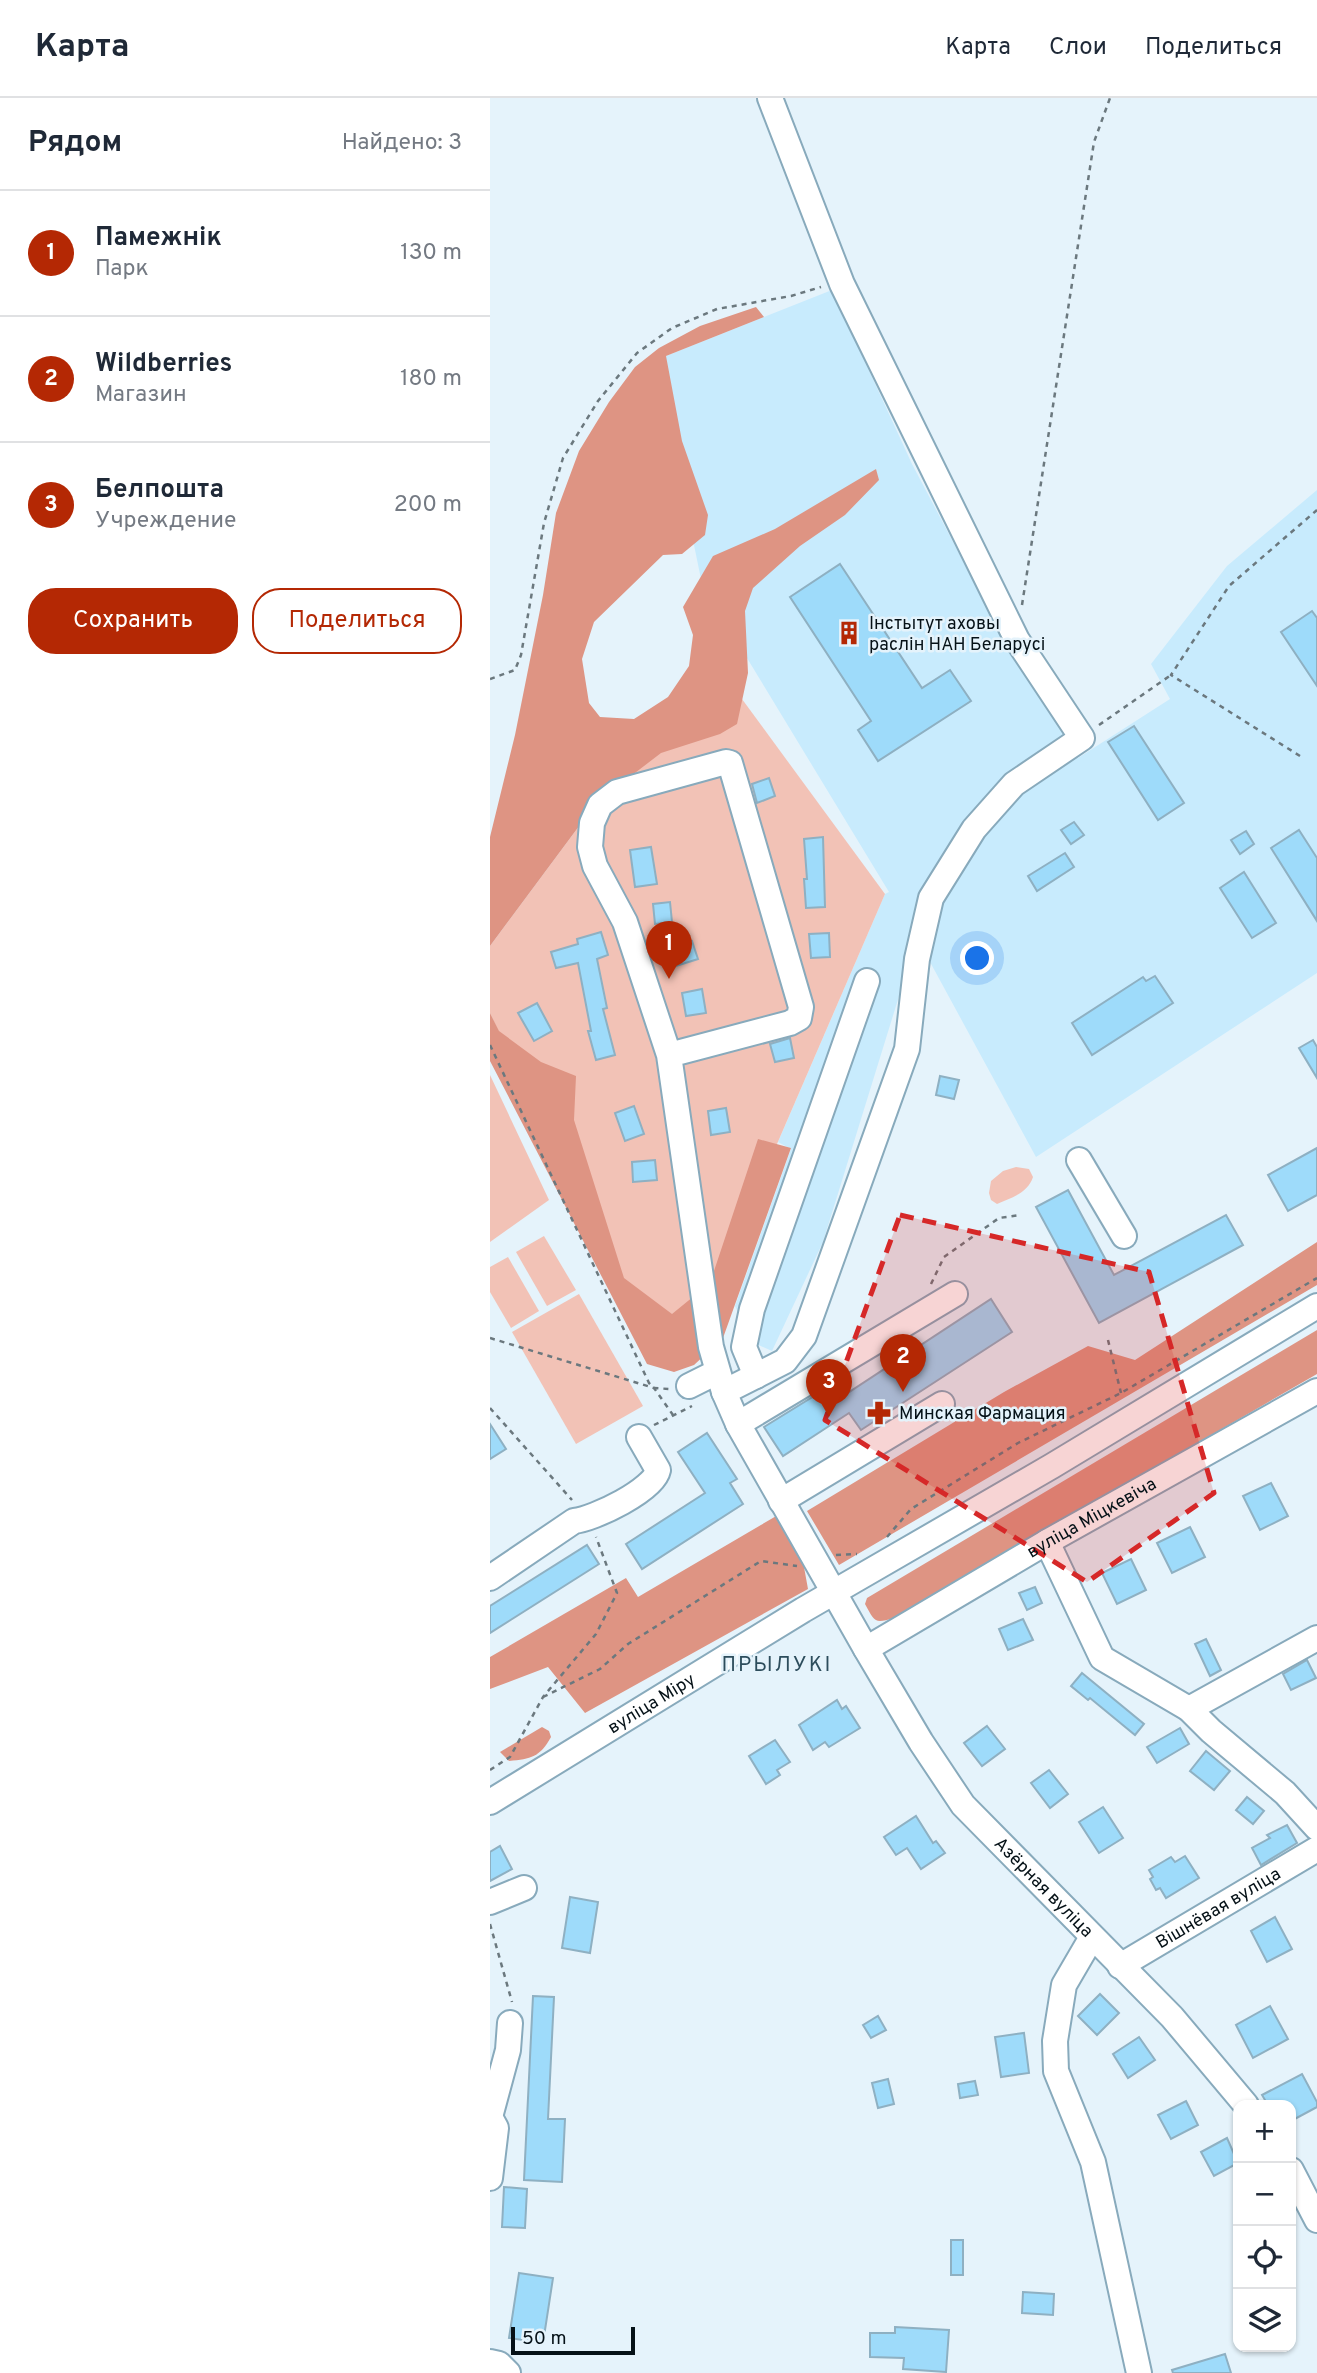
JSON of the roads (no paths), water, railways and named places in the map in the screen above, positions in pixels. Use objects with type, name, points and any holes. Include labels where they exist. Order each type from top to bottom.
[{"type":"street","points":[[690,1386],[756,1376],[785,1361],[804,1336],[906,1049],[917,959],[931,898],[974,829],[1014,784],[1082,738],[1017,640],[840,278],[770,98]]},
{"type":"street","name":"Азёрная вуліца","points":[[669,1055],[790,1023],[799,1018],[801,1007],[730,762],[617,792],[600,805],[592,823],[590,847],[595,866],[625,922],[669,1055],[711,1347],[721,1382],[738,1424],[781,1501],[921,1742],[963,1805],[1172,2017],[1242,2100]]},
{"type":"street","points":[[756,1376],[744,1348],[752,1309],[867,981]]},
{"type":"street","points":[[1079,1160],[1124,1236]]},
{"type":"street","points":[[738,1424],[955,1294]]},
{"type":"street","name":"вуліца Міру","points":[[490,1802],[834,1592],[875,1554],[1052,1466],[1317,1306]]},
{"type":"street","name":"вуліца Міцкевіча","points":[[866,1649],[1047,1542],[1317,1391]]},
{"type":"street","points":[[781,1501],[942,1404]]},
{"type":"street","points":[[490,1578],[574,1521],[589,1519],[657,1478],[658,1470],[639,1437]]},
{"type":"street","points":[[1047,1542],[1102,1658],[1189,1709],[1285,1793],[1317,1828]]},
{"type":"street","points":[[1189,1709],[1317,1638]]},
{"type":"street","name":"Вішнёвая вуліца","points":[[1120,1966],[1317,1849]]},
{"type":"street","points":[[490,1902],[524,1888]]},
{"type":"street","points":[[1092,1937],[1064,1986],[1055,2041],[1056,2071],[1093,2162],[1139,2373]]},
{"type":"street","points":[[490,2178],[496,2128],[490,2117],[508,2050],[510,2023]]},
{"type":"street","points":[[1296,2180],[1317,2220]]},
{"type":"street","points":[[490,2362],[499,2364],[508,2373]]},
{"type":"place","name":"Інстытут аховы раслін НАН Беларусі","points":[[849,633]]},
{"type":"place","name":"Памежнік","points":[[669,979]]},
{"type":"place","name":"Wildberries","points":[[903,1392]]},
{"type":"place","name":"Минская Фармация","points":[[879,1413]]},
{"type":"place","name":"Белпошта","points":[[829,1417]]},
{"type":"district","name":"ПРЫЛУКІ","points":[[777,1664]]}]
